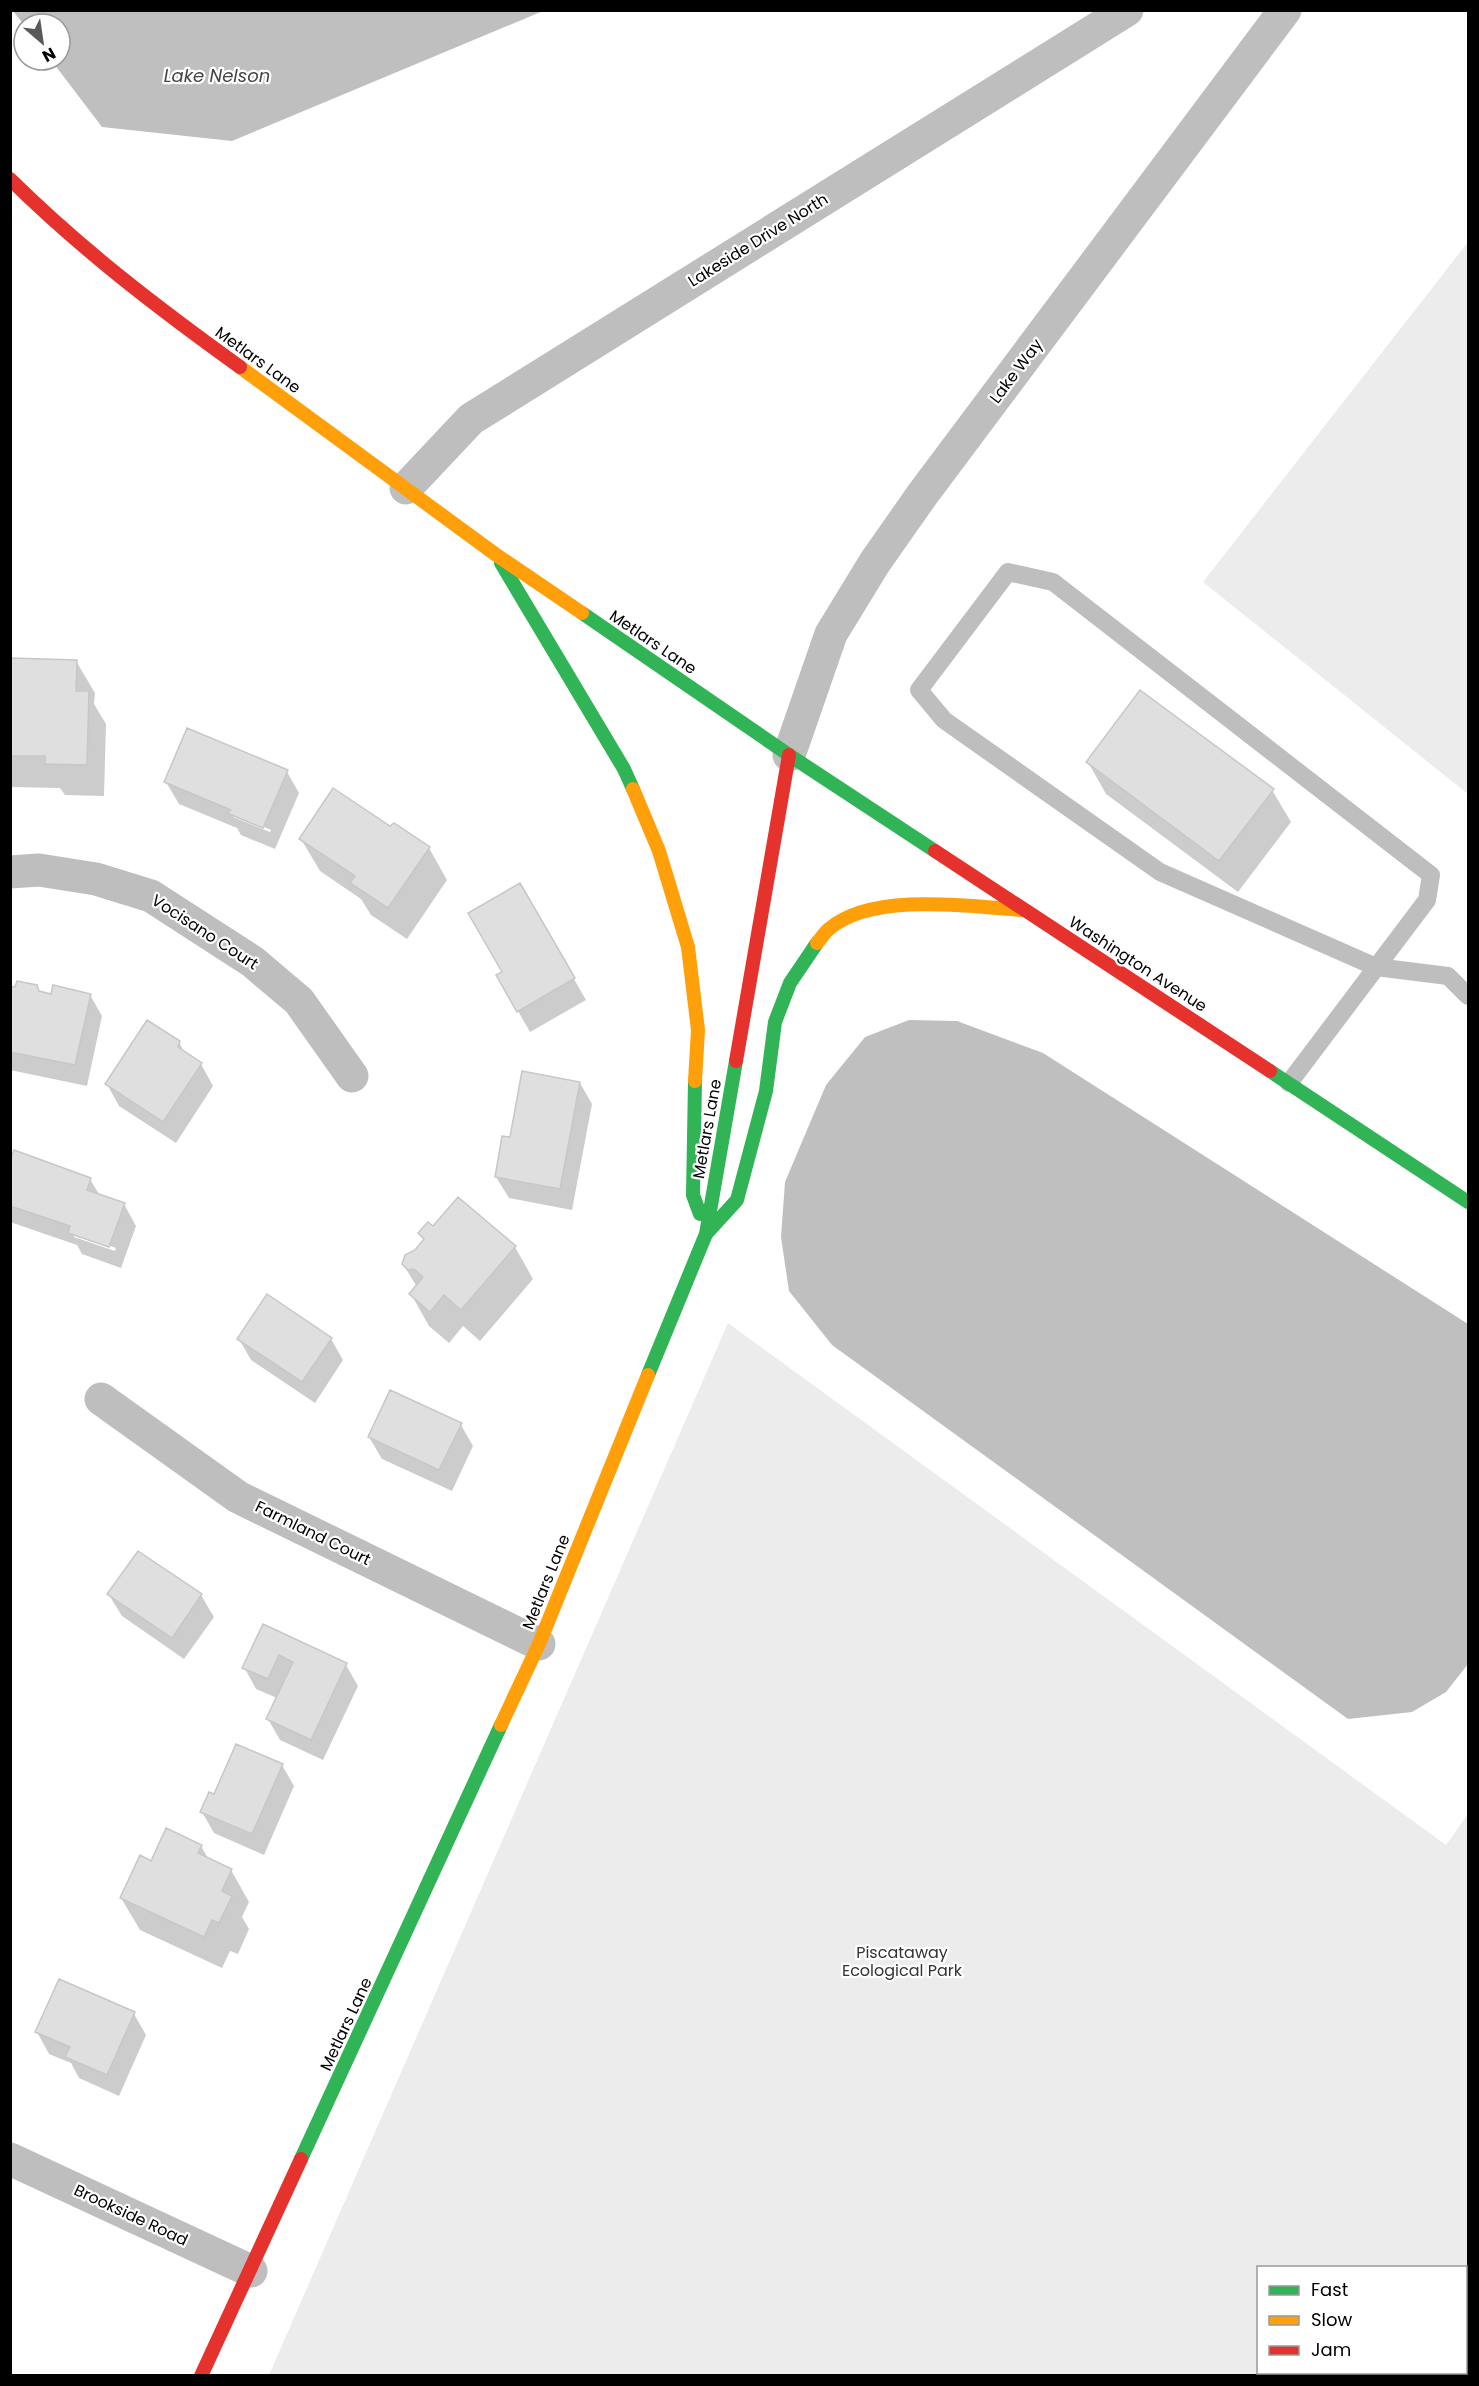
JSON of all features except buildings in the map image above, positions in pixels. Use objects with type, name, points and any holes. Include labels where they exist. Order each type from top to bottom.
[{"type":"main road","name":"Metlars Lane","points":[[10,179],[55,223],[141,295],[495,554],[789,755],[706,1234],[539,1644],[201,2376]]},
{"type":"main road","points":[[495,554],[624,769],[659,851],[688,947],[698,1030],[693,1118],[693,1195],[706,1234],[737,1200],[750,1159],[766,1091],[776,1022],[790,983],[813,948],[829,929],[850,917],[870,910],[936,903],[1026,910]]},
{"type":"main road","name":"Washington Avenue","points":[[789,755],[1468,1202]]},
{"type":"street","name":"Lakeside Drive North","points":[[406,488],[471,419],[1127,10]]},
{"type":"street","name":"Lake Way","points":[[789,755],[831,634],[876,562],[929,486],[1285,10]]},
{"type":"street","name":"Vocisano Court","points":[[10,872],[39,870],[96,879],[151,896],[253,962],[299,1001],[352,1076]]},
{"type":"street","name":"Farmland Court","points":[[101,1399],[238,1497],[539,1644]]},
{"type":"street","name":"Brookside Road","points":[[10,2159],[251,2271]]},
{"type":"lane","points":[[1289,1083],[1376,967],[1427,900],[1431,875],[1053,582],[1008,572],[919,690],[944,720],[1160,872],[1376,967],[1449,976],[1468,996]]},
{"type":"green space","points":[[1468,242],[1468,794],[1203,582]]},
{"type":"green space","name":"Piscataway Ecological Park","points":[[728,1323],[1446,1845],[1468,1814],[1468,2375],[269,2375]]},
{"type":"water","name":"Lake Nelson","points":[[543,11],[232,141],[102,127],[60,72],[72,72],[72,12],[14,12]]},
{"type":"water","points":[[909,1020],[957,1021],[1043,1053],[1468,1324],[1468,1664],[1446,1692],[1412,1712],[1348,1719],[832,1345],[789,1291],[781,1237],[785,1182],[826,1085],[865,1037]]},
{"type":"traffic: fast","points":[[501,563],[624,769],[633,789]]},
{"type":"traffic: fast","points":[[582,613],[789,755],[935,851]]},
{"type":"traffic: fast","points":[[706,1234],[737,1200],[766,1091],[775,1022],[790,983],[817,943]]},
{"type":"traffic: fast","points":[[648,1375],[706,1234],[736,1061]]},
{"type":"traffic: fast","points":[[1270,1071],[1468,1202]]},
{"type":"traffic: fast","points":[[695,1081],[693,1195],[700,1214]]},
{"type":"traffic: fast","points":[[301,2159],[501,1725]]},
{"type":"traffic: slow","points":[[240,367],[495,554],[582,613]]},
{"type":"traffic: slow","points":[[633,789],[659,851],[688,947],[698,1030],[695,1081]]},
{"type":"traffic: slow","points":[[817,943],[829,929],[847,917],[870,910],[922,904],[1022,910]]},
{"type":"traffic: slow","points":[[501,1725],[539,1644],[648,1375]]},
{"type":"traffic: jam","points":[[10,179],[121,278],[240,367]]},
{"type":"traffic: jam","points":[[736,1061],[789,755]]},
{"type":"traffic: jam","points":[[935,851],[1270,1071]]},
{"type":"traffic: jam","points":[[201,2376],[301,2159]]}]
